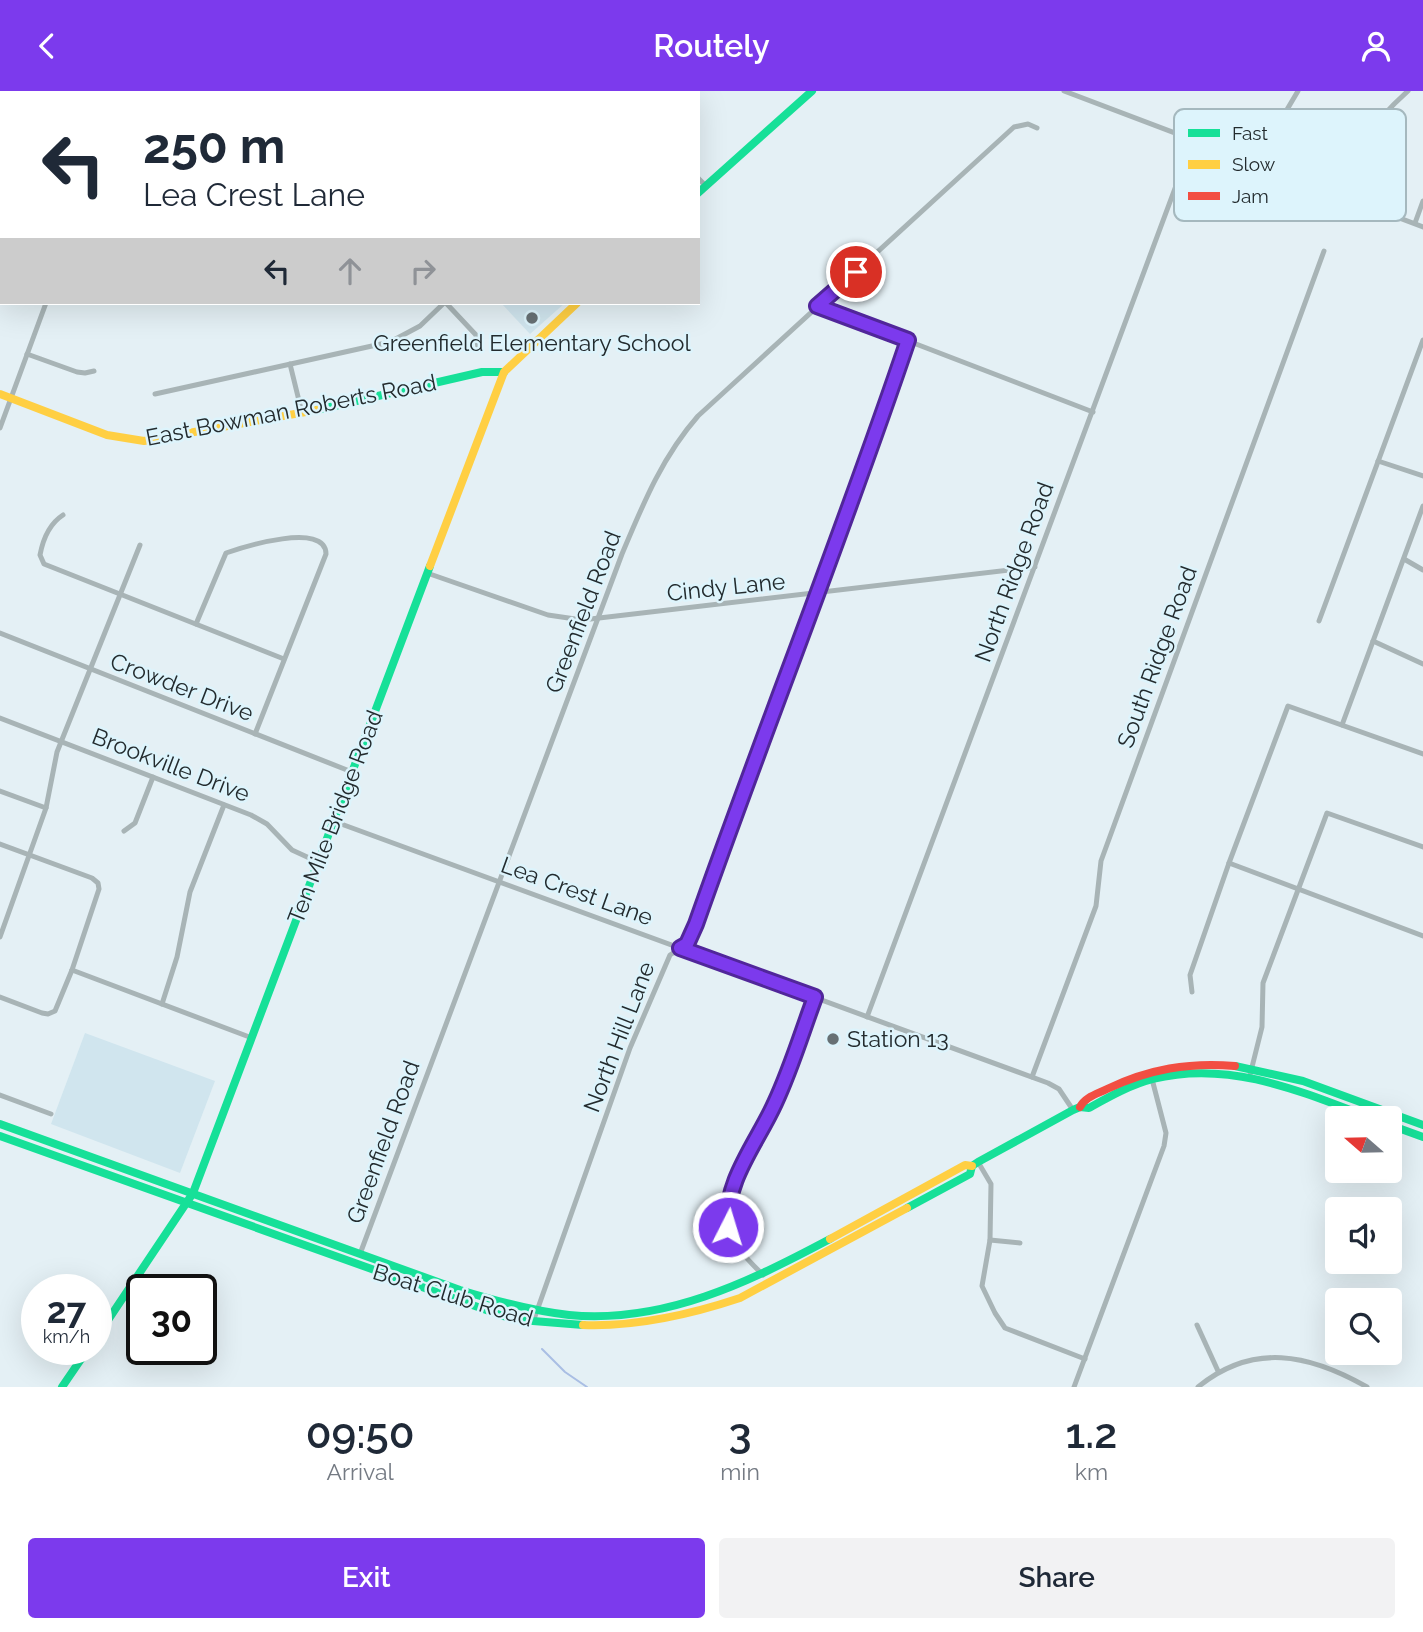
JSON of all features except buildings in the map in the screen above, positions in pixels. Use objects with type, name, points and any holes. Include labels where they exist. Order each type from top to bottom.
[{"type":"main road","points":[[700,191],[812,91]]},
{"type":"main road","name":"Ten Mile Bridge Road","points":[[112,1315],[188,1203],[504,372],[575,305]]},
{"type":"main road","name":"East Bowman Roberts Road","points":[[0,394],[107,435],[144,441],[302,413],[491,371],[504,372]]},
{"type":"main road","name":"Boat Club Road","points":[[1077,1109],[1083,1101],[1132,1077],[1198,1064],[1223,1063],[1295,1080],[1423,1125]]},
{"type":"main road","name":"Boat Club Road","points":[[0,1124],[510,1306],[537,1312],[606,1316],[671,1308],[708,1298],[762,1275],[965,1165],[975,1164],[1077,1109],[1089,1108],[1152,1079],[1180,1073],[1251,1071],[1340,1106]]},
{"type":"main road","points":[[1402,1129],[1423,1137]]},
{"type":"main road","name":"Boat Club Road","points":[[0,1136],[502,1315],[567,1326],[614,1326],[656,1322],[704,1312],[740,1298],[970,1174],[975,1164]]},
{"type":"main road","points":[[62,1387],[77,1365]]},
{"type":"street","points":[[1064,91],[1174,133]]},
{"type":"street","points":[[1287,109],[1298,91]]},
{"type":"street","points":[[1389,109],[1408,91]]},
{"type":"street","name":"Greenfield Road","points":[[360,1254],[642,505],[667,454],[698,416],[1014,127],[1028,124],[1037,128]]},
{"type":"street","points":[[700,179],[706,186]]},
{"type":"street","name":"North Ridge Road","points":[[867,1017],[1174,192]]},
{"type":"street","points":[[1415,223],[1423,201]]},
{"type":"street","points":[[1406,220],[1423,227]]},
{"type":"street","name":"South Ridge Road","points":[[1032,1077],[1096,906],[1101,861],[1324,251]]},
{"type":"street","points":[[0,428],[45,305]]},
{"type":"street","points":[[155,394],[400,338],[443,305]]},
{"type":"street","points":[[447,305],[476,335],[478,347]]},
{"type":"street","points":[[817,306],[1093,412]]},
{"type":"street","name":"North Hill Lane","points":[[533,1322],[630,1048],[670,955],[687,944],[696,924],[908,340]]},
{"type":"street","points":[[1319,621],[1423,340]]},
{"type":"street","points":[[27,354],[77,372],[94,371]]},
{"type":"street","points":[[290,365],[302,413]]},
{"type":"street","points":[[1378,461],[1423,476]]},
{"type":"street","points":[[1342,725],[1423,506]]},
{"type":"street","points":[[63,515],[49,528],[41,549],[40,560],[44,564],[284,659]]},
{"type":"street","points":[[196,624],[226,553],[301,537],[320,542],[325,548],[326,554],[255,734]]},
{"type":"street","points":[[0,937],[46,808],[52,770],[61,741],[140,545]]},
{"type":"street","points":[[1404,559],[1423,569]]},
{"type":"street","name":"Cindy Lane","points":[[427,573],[548,615],[582,620],[1035,567]]},
{"type":"street","name":"Crowder Drive","points":[[0,633],[352,772]]},
{"type":"street","points":[[1373,641],[1423,664]]},
{"type":"street","points":[[1192,992],[1190,975],[1288,706],[1423,754]]},
{"type":"street","name":"Brookville Drive","points":[[0,718],[260,820],[292,851],[318,862]]},
{"type":"street","points":[[124,831],[135,823],[153,778]]},
{"type":"street","points":[[0,792],[46,808]]},
{"type":"street","points":[[162,1004],[177,957],[190,892],[223,805]]},
{"type":"street","points":[[1251,1071],[1262,1027],[1263,983],[1327,813],[1423,847]]},
{"type":"street","name":"Lea Crest Lane","points":[[333,821],[1032,1077],[1059,1089],[1077,1109]]},
{"type":"street","points":[[0,844],[87,876],[97,883],[97,894],[58,1006],[52,1013],[42,1013],[0,997]]},
{"type":"street","points":[[1229,863],[1423,936]]},
{"type":"street","points":[[72,970],[251,1038]]},
{"type":"street","points":[[762,1275],[739,1250],[728,1227],[728,1205],[740,1169],[785,1081],[815,997]]},
{"type":"street","points":[[1074,1387],[1164,1146],[1166,1133],[1152,1079]]},
{"type":"street","points":[[0,1095],[51,1115]]},
{"type":"street","points":[[975,1164],[991,1184],[990,1240],[982,1286],[995,1313],[1005,1328],[1086,1359]]},
{"type":"street","points":[[990,1240],[1020,1243]]},
{"type":"street","points":[[1196,1325],[1219,1371]]},
{"type":"street","points":[[1198,1387],[1219,1371],[1253,1358],[1279,1358],[1315,1364],[1343,1374],[1367,1387]]},
{"type":"shaded area","name":"Greenfield Elementary School","points":[[503,305],[563,305],[530,334]]},
{"type":"shaded area","points":[[85,1033],[215,1081],[180,1173],[51,1124]]},
{"type":"waterway","points":[[542,1349],[565,1372],[587,1387]]},
{"type":"traffic: fast","points":[[700,191],[812,91]]},
{"type":"traffic: fast","points":[[317,410],[482,372],[504,372]]},
{"type":"traffic: fast","points":[[112,1314],[193,1193],[430,566]]},
{"type":"traffic: fast","points":[[1235,1066],[1303,1081],[1423,1125]]},
{"type":"traffic: fast","points":[[907,1208],[970,1174],[972,1166],[978,1162],[1073,1110],[1080,1107],[1089,1108],[1128,1088],[1153,1079],[1181,1074],[1237,1076],[1264,1081],[1339,1106]]},
{"type":"traffic: fast","points":[[0,1124],[460,1290],[514,1305],[569,1315],[638,1313],[705,1297],[830,1239]]},
{"type":"traffic: fast","points":[[1402,1129],[1423,1137]]},
{"type":"traffic: fast","points":[[0,1136],[503,1316],[583,1325]]},
{"type":"traffic: fast","points":[[62,1387],[77,1365]]},
{"type":"traffic: slow","points":[[430,566],[504,372],[575,305]]},
{"type":"traffic: slow","points":[[0,394],[107,435],[144,441],[317,410]]},
{"type":"traffic: slow","points":[[830,1239],[965,1165],[972,1166]]},
{"type":"traffic: slow","points":[[583,1325],[663,1319],[740,1298],[907,1208]]},
{"type":"traffic: jam","points":[[1080,1107],[1095,1094],[1138,1076],[1185,1066],[1235,1066]]},
{"type":"place","name":"Greenfield Elementary School","points":[[532,318]]},
{"type":"place","name":"Station 13","points":[[833,1039]]},
{"type":"route","points":[[728,1227],[728,1205],[734,1184],[775,1105],[815,997],[680,948],[687,944],[696,924],[908,340],[817,306],[856,272]]}]
